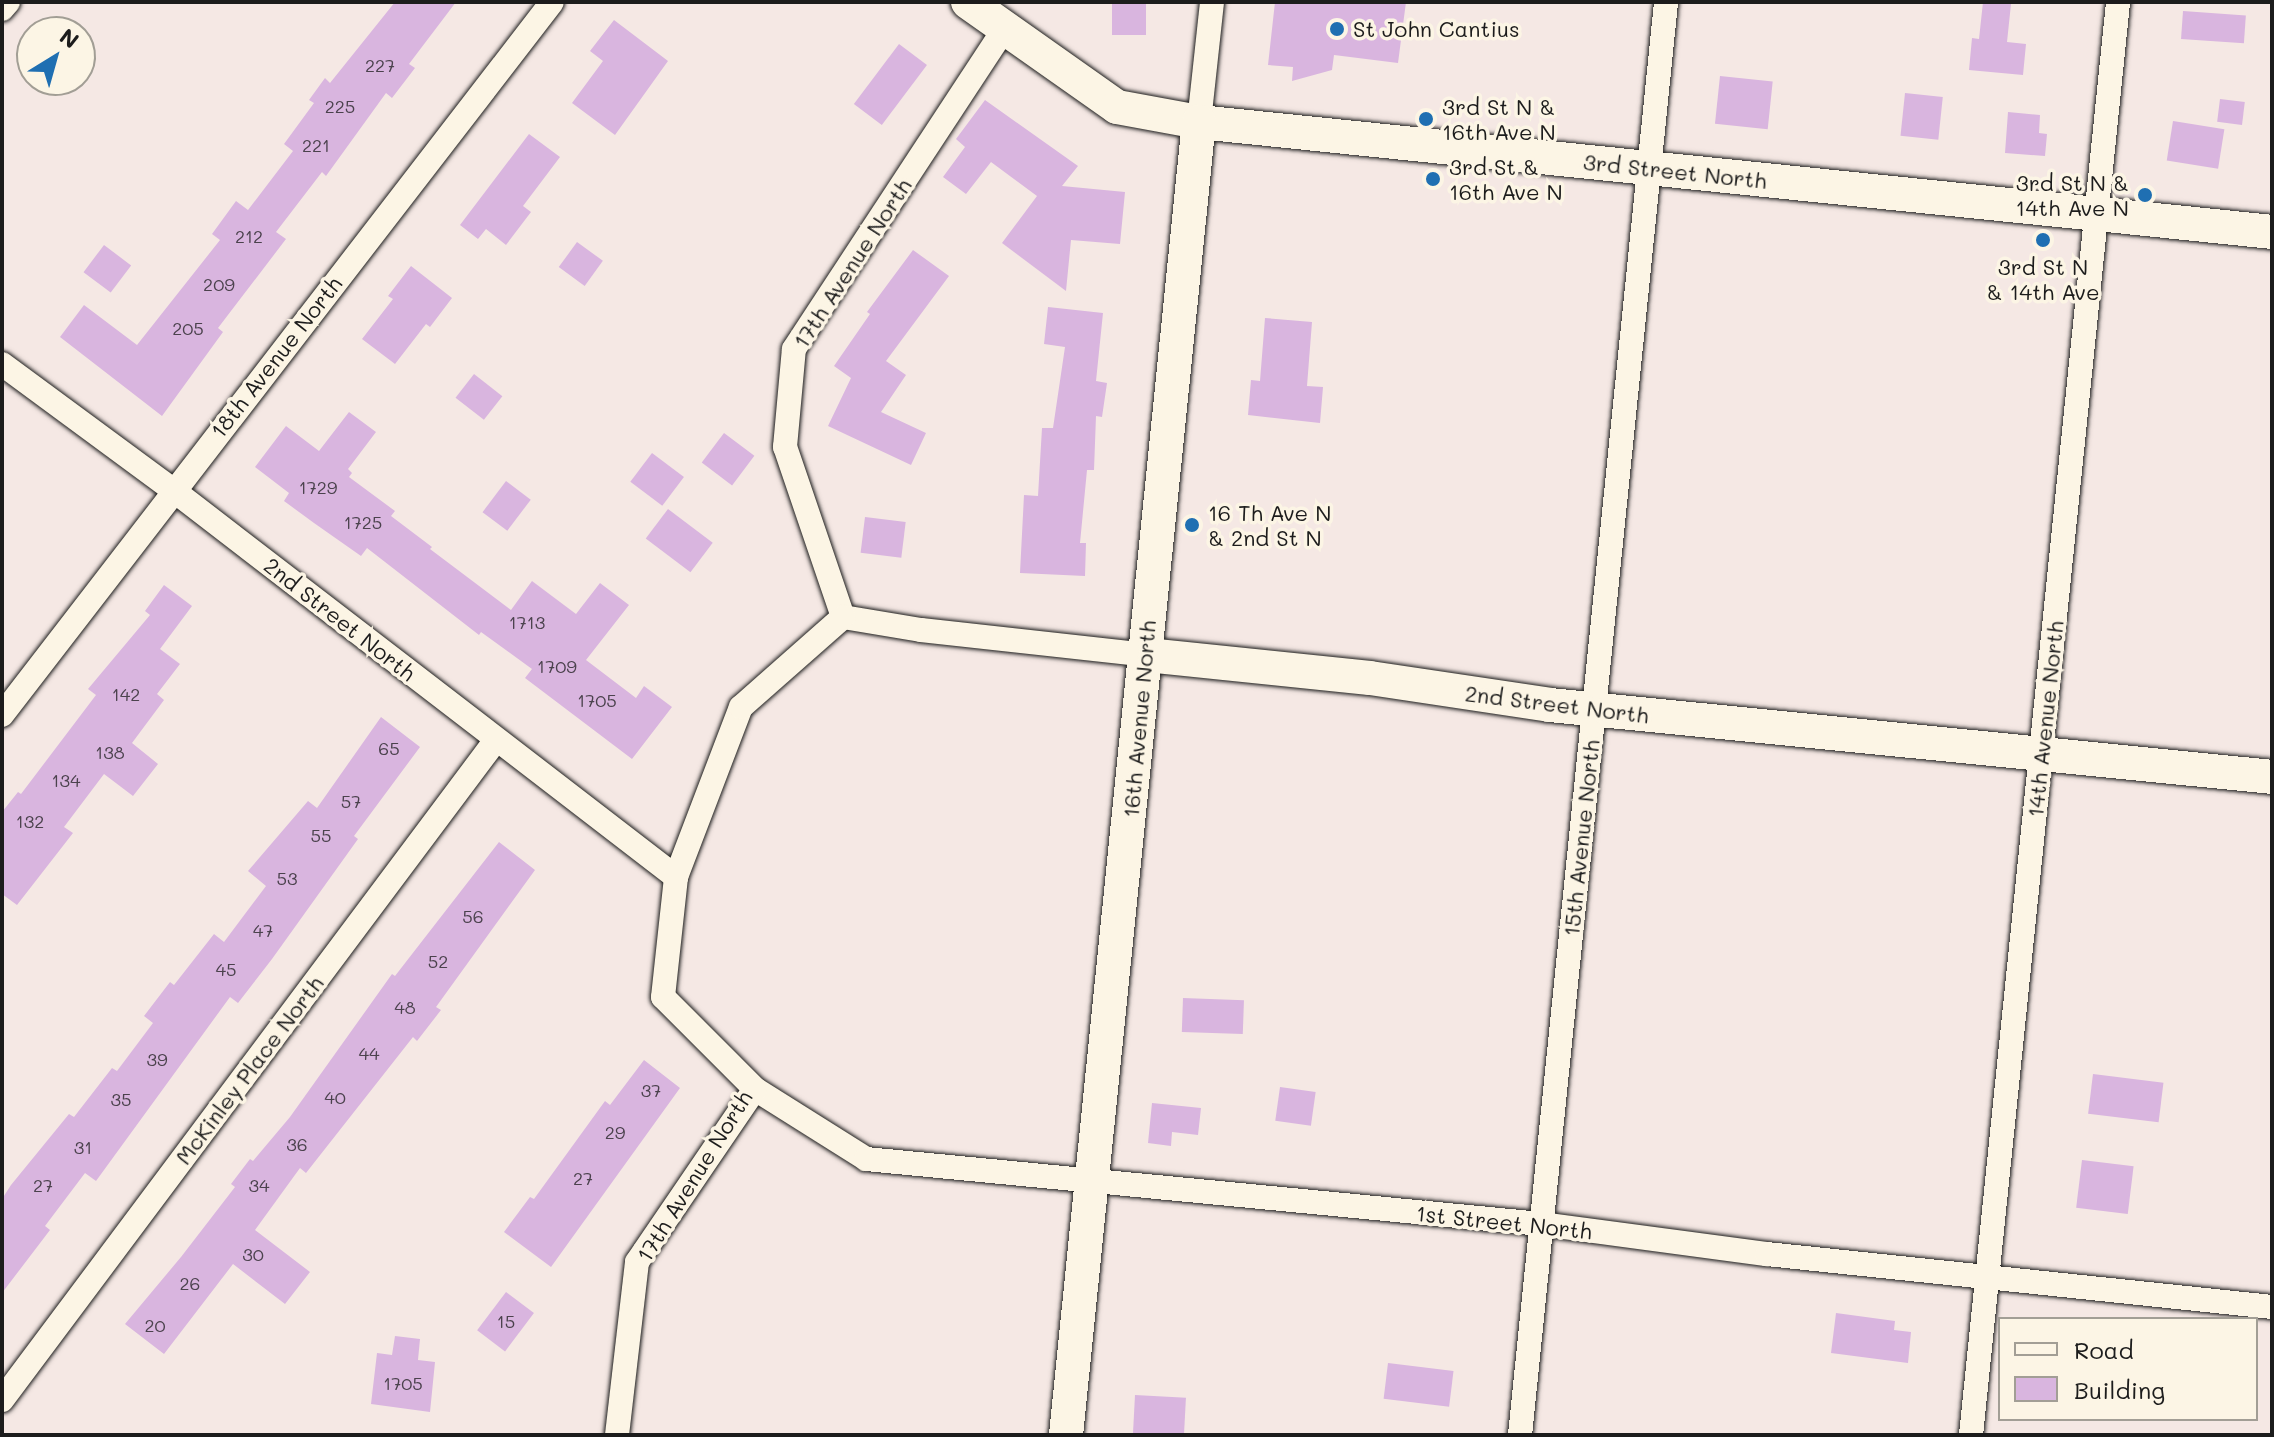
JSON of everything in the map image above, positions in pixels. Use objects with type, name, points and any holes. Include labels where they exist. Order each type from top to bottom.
[{"type":"street","points":[[2,9],[8,2]]},
{"type":"street","name":"18th Avenue North","points":[[2,715],[552,2]]},
{"type":"street","name":"3rd Street North","points":[[968,2],[1117,107],[1199,122],[2272,232]]},
{"type":"street","name":"16th Avenue North","points":[[1066,1435],[1212,2]]},
{"type":"street","name":"15th Avenue North","points":[[1520,1435],[1666,2]]},
{"type":"street","name":"14th Avenue North","points":[[1971,1435],[2118,2]]},
{"type":"street","name":"17th Avenue North","points":[[617,1435],[637,1262],[755,1089],[663,997],[676,877],[741,707],[843,617],[785,447],[794,349],[1004,29]]},
{"type":"street","name":"2nd Street North","points":[[2,364],[173,490],[676,877]]},
{"type":"street","name":"2nd Street North","points":[[843,617],[921,630],[1370,678],[1594,710],[2272,777]]},
{"type":"street","name":"McKinley Place North","points":[[2,1400],[496,740]]},
{"type":"street","name":"1st Street North","points":[[755,1089],[866,1159],[1541,1224],[1767,1254],[2272,1307]]},
{"type":"building","points":[[395,2],[456,2],[409,64],[415,68],[392,98],[386,93],[326,176],[322,172],[276,232],[286,239],[218,328],[223,332],[162,416],[60,337],[84,305],[137,345],[220,240],[212,234],[236,201],[248,210],[293,151],[284,144],[314,103],[309,100],[325,78],[330,83]]},
{"type":"building","points":[[1112,2],[1146,2],[1146,35],[1112,35]]},
{"type":"building","name":"St John Cantius","points":[[1275,2],[1406,2],[1398,63],[1334,55],[1332,70],[1292,81],[1293,67],[1268,65]]},
{"type":"building","points":[[1983,2],[2011,4],[2007,42],[2026,44],[2023,75],[1969,70],[1972,38],[1979,39]]},
{"type":"building","points":[[2183,11],[2246,15],[2244,43],[2181,39]]},
{"type":"building","points":[[614,20],[668,61],[615,135],[572,103],[603,61],[590,51]]},
{"type":"building","points":[[899,44],[927,65],[882,125],[854,104]]},
{"type":"building","points":[[1720,76],[1773,82],[1768,129],[1715,124]]},
{"type":"building","points":[[1905,93],[1943,97],[1938,140],[1901,136]]},
{"type":"building","points":[[2220,99],[2245,102],[2242,125],[2217,122]]},
{"type":"building","points":[[985,100],[1078,166],[1062,186],[1125,192],[1120,244],[1071,240],[1066,291],[1002,243],[1037,196],[991,162],[966,194],[943,177],[965,147],[956,139]]},
{"type":"building","points":[[2008,112],[2040,115],[2039,133],[2047,134],[2045,156],[2005,153]]},
{"type":"building","points":[[2173,121],[2224,129],[2218,169],[2167,161]]},
{"type":"building","points":[[529,134],[560,157],[523,206],[531,212],[506,245],[486,229],[478,239],[460,225]]},
{"type":"building","points":[[577,242],[603,261],[585,286],[559,267]]},
{"type":"building","points":[[104,245],[131,265],[111,293],[84,272]]},
{"type":"building","points":[[913,250],[949,276],[886,361],[906,375],[881,412],[926,433],[911,465],[828,426],[851,378],[834,366],[870,314],[867,312]]},
{"type":"building","points":[[411,266],[452,298],[430,327],[426,324],[395,364],[362,339],[393,299],[388,296]]},
{"type":"building","points":[[1048,307],[1103,313],[1096,381],[1107,383],[1102,417],[1096,416],[1094,470],[1087,470],[1080,543],[1086,543],[1085,576],[1020,573],[1024,495],[1038,496],[1042,428],[1053,428],[1065,347],[1044,344]]},
{"type":"building","points":[[1265,318],[1312,322],[1307,386],[1323,387],[1320,423],[1248,415],[1251,380],[1260,381]]},
{"type":"building","points":[[474,374],[502,396],[484,420],[456,398]]},
{"type":"building","points":[[349,412],[376,432],[348,469],[352,473],[349,477],[395,511],[391,516],[432,547],[430,549],[511,610],[532,581],[576,614],[600,583],[629,605],[586,660],[636,698],[644,686],[672,707],[632,759],[525,678],[532,669],[481,632],[479,635],[367,548],[361,556],[314,523],[284,501],[289,493],[255,467],[286,426],[319,451]]},
{"type":"building","points":[[724,433],[754,456],[732,485],[702,463]]},
{"type":"building","points":[[652,453],[684,477],[662,506],[630,482]]},
{"type":"building","points":[[506,481],[531,500],[507,531],[483,512]]},
{"type":"building","points":[[668,509],[713,543],[690,572],[646,539]]},
{"type":"building","points":[[865,517],[906,522],[901,558],[861,553]]},
{"type":"building","points":[[164,585],[192,606],[160,649],[180,664],[157,694],[164,700],[132,743],[158,764],[133,796],[104,774],[64,827],[73,833],[17,905],[2,894],[2,812],[18,792],[21,794],[96,695],[88,689],[150,615],[145,611]]},
{"type":"building","points":[[381,717],[420,747],[354,836],[358,839],[272,959],[238,1003],[230,997],[96,1181],[85,1173],[45,1226],[50,1230],[2,1293],[2,1199],[11,1185],[69,1114],[74,1117],[112,1068],[117,1071],[153,1023],[144,1016],[170,982],[174,985],[214,934],[224,942],[266,886],[248,871],[308,801],[317,808]]},
{"type":"building","points":[[499,842],[535,870],[436,1007],[441,1010],[417,1041],[413,1037],[306,1173],[300,1168],[255,1230],[310,1272],[285,1304],[233,1264],[164,1354],[125,1324],[235,1187],[231,1184],[250,1159],[253,1161],[290,1117],[392,974],[395,976]]},
{"type":"building","points":[[1183,998],[1244,1000],[1243,1034],[1182,1032]]},
{"type":"building","points":[[644,1060],[680,1088],[551,1267],[504,1232],[530,1197],[534,1199],[605,1101],[610,1105]]},
{"type":"building","points":[[2093,1074],[2163,1083],[2159,1122],[2088,1114]]},
{"type":"building","points":[[1280,1087],[1316,1092],[1311,1126],[1275,1121]]},
{"type":"building","points":[[1152,1103],[1201,1108],[1198,1135],[1172,1132],[1171,1146],[1148,1143]]},
{"type":"building","points":[[2082,1160],[2134,1166],[2128,1214],[2076,1208]]},
{"type":"building","points":[[506,1292],[534,1313],[505,1351],[477,1330]]},
{"type":"building","points":[[1836,1313],[1895,1321],[1894,1330],[1911,1332],[1908,1363],[1831,1353]]},
{"type":"building","points":[[395,1336],[420,1339],[418,1360],[435,1362],[430,1412],[371,1404],[377,1353],[392,1355]]},
{"type":"building","points":[[1388,1363],[1454,1371],[1449,1407],[1384,1399]]},
{"type":"building","points":[[1135,1395],[1186,1398],[1184,1435],[1133,1434]]},
{"type":"place","name":"St John Cantius","points":[[1337,29]]},
{"type":"place","name":"3rd St N & 16th Ave N","points":[[1426,119]]},
{"type":"place","name":"3rd St & 16th Ave N","points":[[1433,179]]},
{"type":"place","name":"3rd St N & 14th Ave N","points":[[2145,195]]},
{"type":"place","name":"3rd St N & 14th Ave","points":[[2043,240]]},
{"type":"place","name":"16 Th Ave N & 2nd St N","points":[[1192,525]]}]
